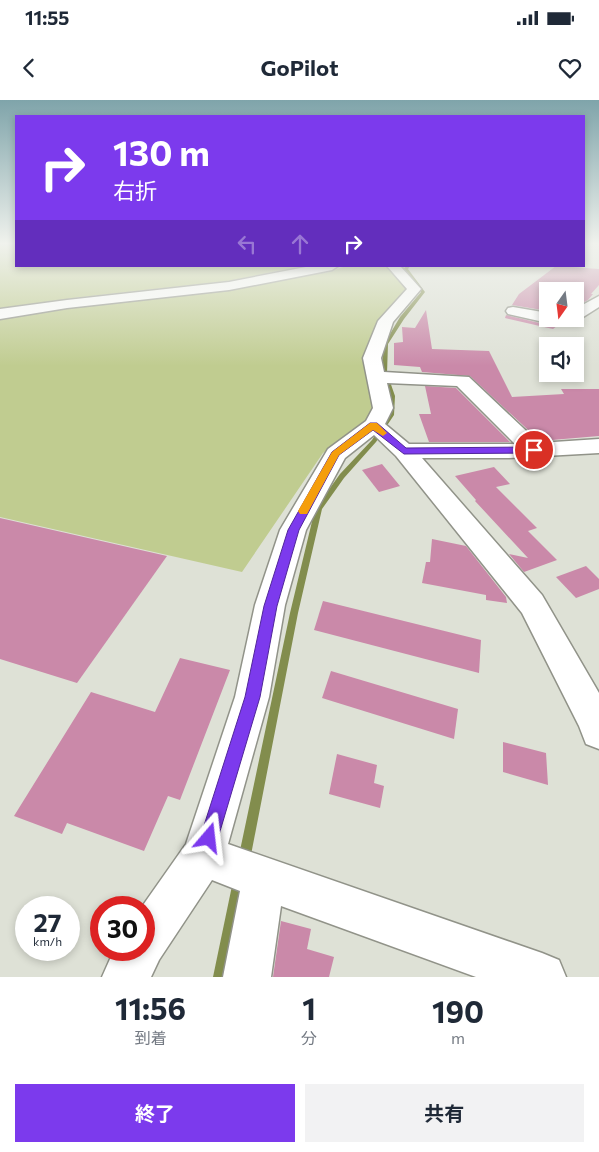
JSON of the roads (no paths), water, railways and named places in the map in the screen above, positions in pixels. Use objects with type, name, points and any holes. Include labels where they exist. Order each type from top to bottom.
[{"type":"street","points":[[0,314],[67,304],[240,284]]},
{"type":"street","points":[[155,929],[212,859],[252,697],[270,606],[293,530],[336,454],[374,425],[383,408],[372,358],[386,321],[402,306],[414,289],[409,284]]},
{"type":"street","points":[[584,310],[599,300]]},
{"type":"street","points":[[512,311],[539,316]]},
{"type":"street","points":[[376,377],[462,381],[534,450]]},
{"type":"street","points":[[374,425],[404,451],[532,604],[595,720],[599,731]]},
{"type":"street","points":[[404,451],[534,450],[592,447],[599,468]]},
{"type":"street","points":[[212,859],[542,977]]},
{"type":"street","points":[[247,977],[264,878]]},
{"type":"street","points":[[126,977],[134,961]]},
{"type":"waterway","points":[[244,860],[294,613],[319,509],[342,476],[374,441],[391,415],[392,396],[384,373],[386,344],[402,318],[423,292],[417,284]]},
{"type":"waterway","points":[[220,977],[239,881]]}]
